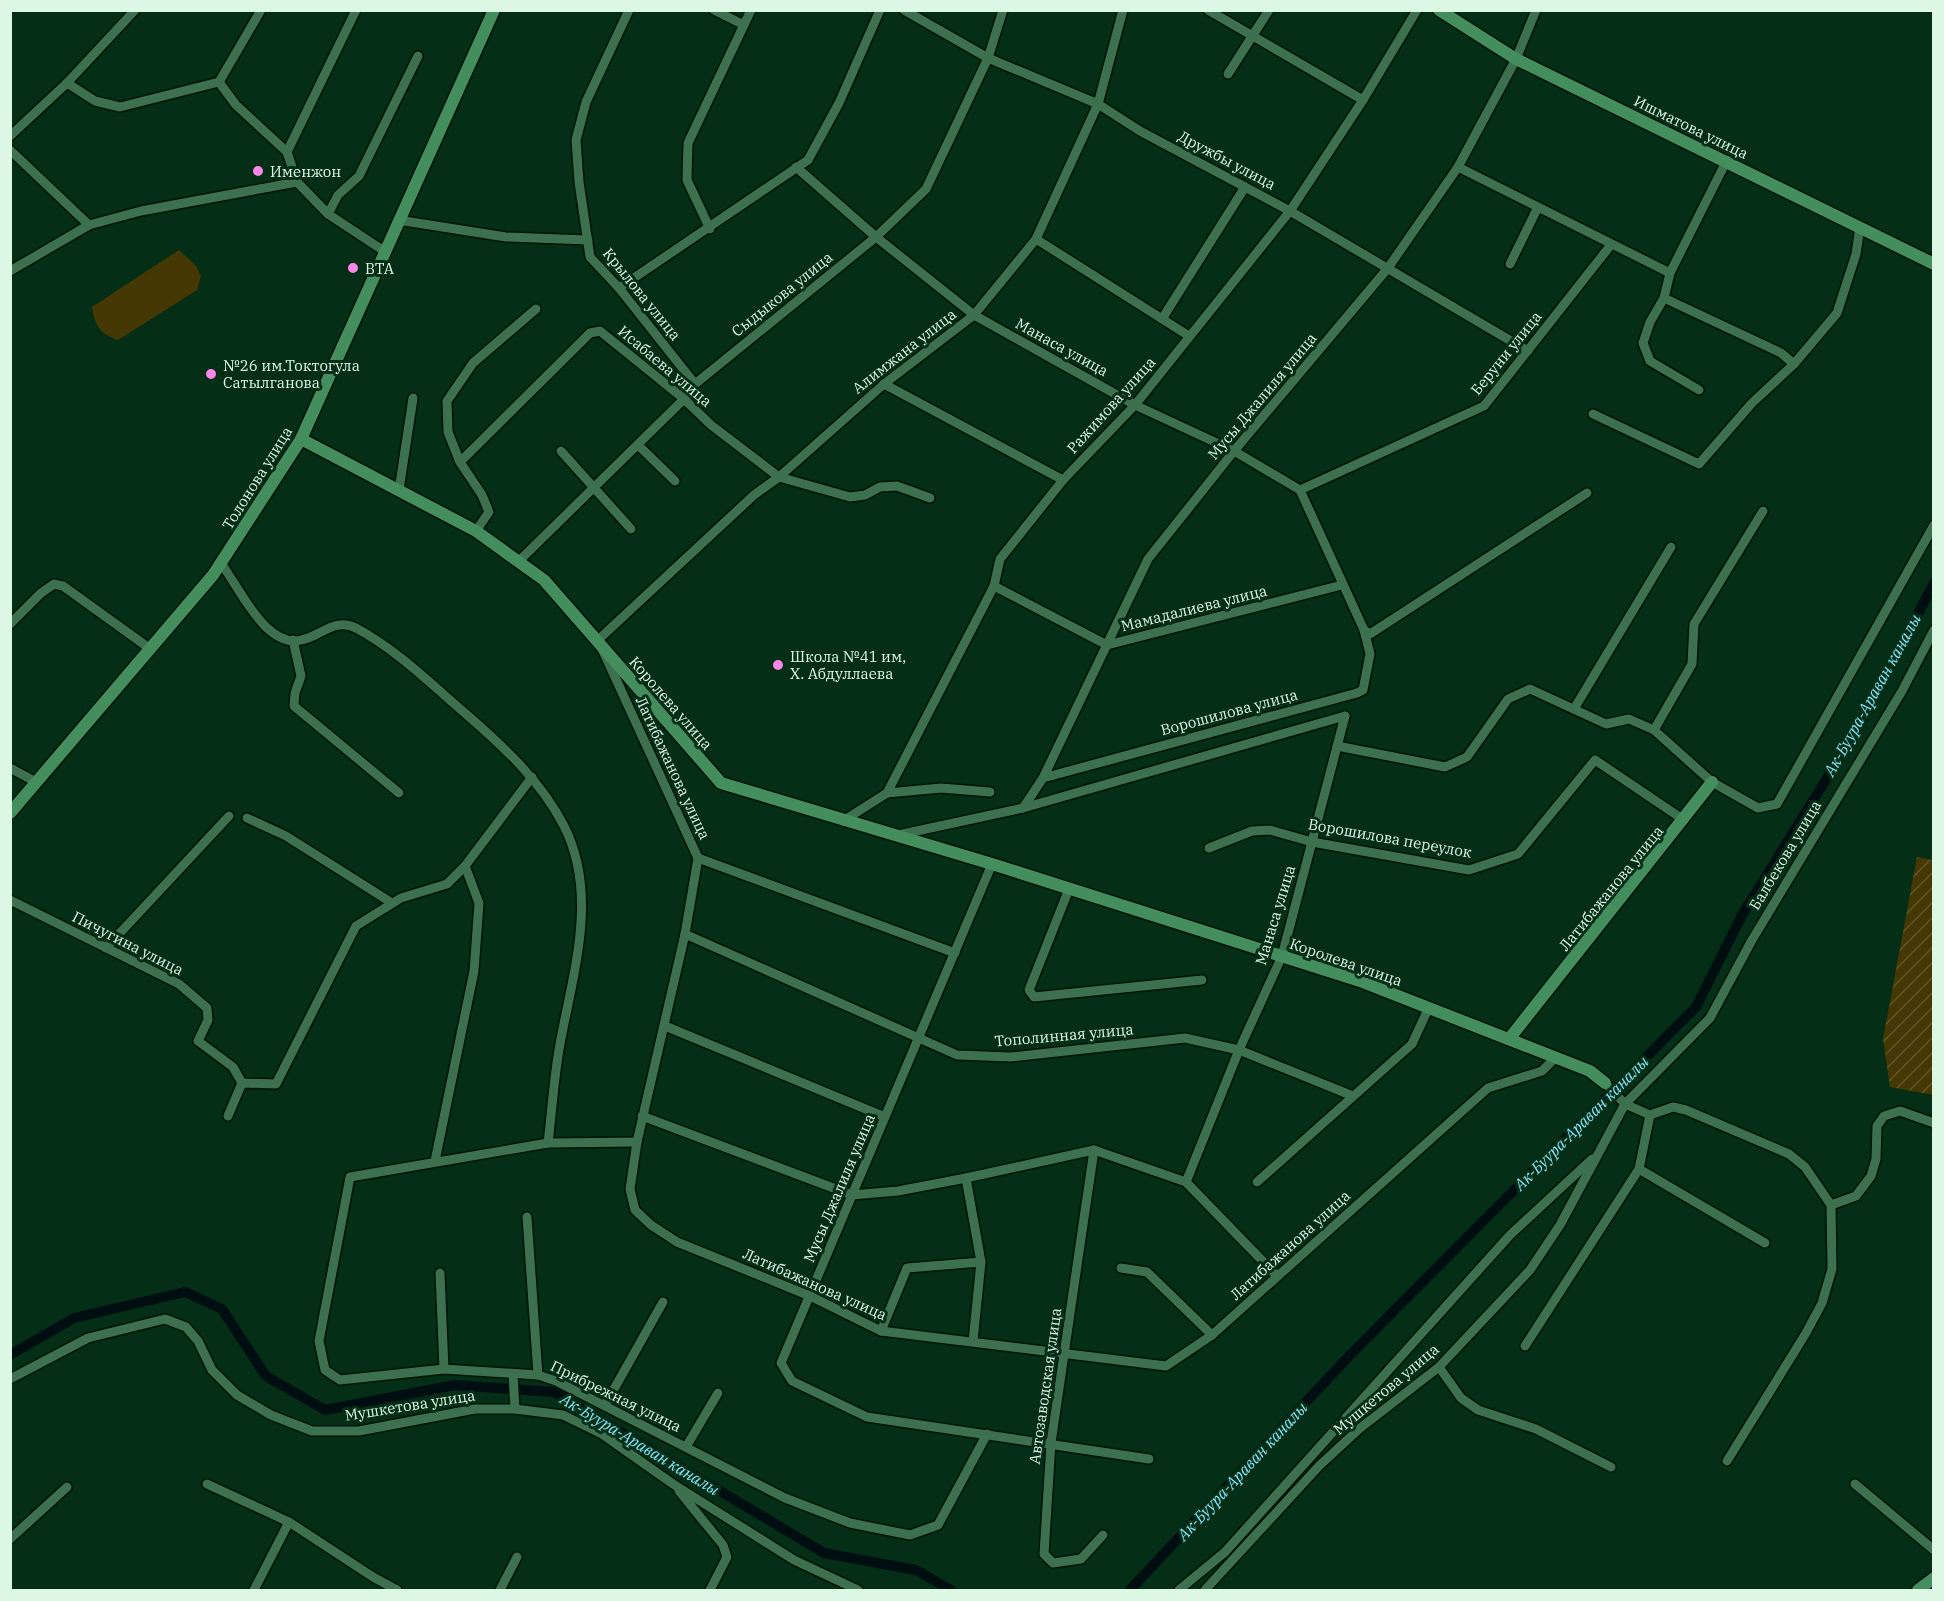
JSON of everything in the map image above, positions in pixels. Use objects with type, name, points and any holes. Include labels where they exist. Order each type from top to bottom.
[{"type":"street","points":[[10,136],[67,83],[135,10]]},
{"type":"street","points":[[67,83],[95,101],[120,107],[219,82],[261,10]]},
{"type":"street","points":[[287,152],[356,10]]},
{"type":"street","name":"Толонова улица","points":[[10,813],[221,563],[301,439],[494,10]]},
{"type":"street","name":"Крылова улица","points":[[628,10],[586,102],[576,140],[579,182],[591,257],[619,288],[695,384]]},
{"type":"street","points":[[714,10],[744,25]]},
{"type":"street","points":[[710,229],[687,180],[688,143],[751,10]]},
{"type":"street","points":[[619,288],[710,229],[808,160],[839,103],[880,10]]},
{"type":"street","name":"Дружбы улица","points":[[904,10],[988,58],[1098,104],[1140,131],[1290,211],[1388,267],[1528,351]]},
{"type":"street","name":"Сыдыкова улица","points":[[520,560],[684,399],[695,384],[876,237],[926,189],[988,58],[1003,10]]},
{"type":"street","name":"Алимжана улица","points":[[598,640],[754,495],[779,477],[884,384],[975,315],[1036,239],[1098,104],[1123,10]]},
{"type":"street","points":[[1208,10],[1363,100]]},
{"type":"street","points":[[1228,74],[1254,38],[1269,10]]},
{"type":"street","name":"Ражимова улица","points":[[887,793],[994,586],[1000,559],[1063,480],[1135,405],[1290,211],[1363,100],[1417,10]]},
{"type":"street","name":"Ишматова улица","points":[[1439,10],[1516,59],[1727,160],[1934,264]]},
{"type":"street","name":"Мусы Джалиля улица","points":[[1023,808],[1043,778],[1148,559],[1234,451],[1388,267],[1458,167],[1516,59],[1536,10]]},
{"type":"street","points":[[328,214],[338,195],[358,176],[418,56]]},
{"type":"street","points":[[219,82],[236,105],[287,152],[297,182],[328,214],[384,251]]},
{"type":"street","points":[[10,150],[89,225]]},
{"type":"street","points":[[1699,390],[1650,361],[1643,343],[1650,322],[1664,298],[1670,273],[1727,160]]},
{"type":"street","name":"Манаса улица","points":[[796,167],[876,237],[975,315],[1135,405],[1234,451],[1300,490]]},
{"type":"street","points":[[1458,167],[1610,246],[1670,273]]},
{"type":"street","points":[[10,271],[89,225],[141,212],[297,182]]},
{"type":"street","points":[[1162,319],[1245,187]]},
{"type":"street","points":[[1510,264],[1538,207]]},
{"type":"street","points":[[398,220],[506,237],[588,240]]},
{"type":"street","points":[[1593,414],[1699,464],[1752,403],[1794,364],[1837,313],[1856,254],[1860,227]]},
{"type":"street","points":[[1036,239],[1189,336]]},
{"type":"street","name":"Беруни улица","points":[[1300,490],[1484,406],[1610,246]]},
{"type":"street","points":[[1664,298],[1781,353],[1794,364]]},
{"type":"street","points":[[476,531],[489,512],[482,495],[460,462],[448,432],[447,401],[473,363],[536,309]]},
{"type":"street","name":"Исабаева улица","points":[[460,462],[590,333],[600,331],[684,399],[711,425],[779,477]]},
{"type":"street","points":[[884,384],[1063,480]]},
{"type":"street","points":[[399,490],[413,398]]},
{"type":"street","name":"Королева улица","points":[[301,439],[476,531],[520,560],[544,580],[721,783],[992,864],[1360,981],[1590,1071],[1605,1083]]},
{"type":"street","points":[[638,445],[675,481]]},
{"type":"street","points":[[561,451],[596,486],[632,529]]},
{"type":"street","points":[[779,477],[850,497],[865,495],[880,487],[897,486],[930,498]]},
{"type":"street","points":[[1300,490],[1342,585],[1364,630],[1370,634],[1587,493]]},
{"type":"street","points":[[1654,730],[1692,664],[1694,624],[1762,511]]},
{"type":"street","points":[[1337,746],[1445,767],[1467,757],[1508,699],[1530,689],[1606,724],[1629,719],[1654,730],[1712,782],[1758,807],[1777,804],[1934,525]]},
{"type":"street","points":[[1574,709],[1671,547]]},
{"type":"street","points":[[221,563],[266,626],[284,638],[309,640],[333,625],[348,624],[380,641],[501,744],[532,777],[564,827],[579,869],[582,930],[560,1047],[548,1143]]},
{"type":"street","points":[[10,624],[41,593],[54,584],[63,586],[149,648]]},
{"type":"street","name":"Мамадалиева улица","points":[[994,586],[1107,645],[1342,585]]},
{"type":"street","name":"Ворошилова улица","points":[[1043,778],[1357,693],[1363,690],[1370,654],[1364,630]]},
{"type":"street","name":"Балбекова улица","points":[[1752,940],[1902,691],[1934,630]]},
{"type":"street","points":[[293,640],[301,676],[293,700],[294,706],[399,793]]},
{"type":"street","name":"Латибажанова улица","points":[[598,640],[698,858],[685,934],[642,1116],[630,1189],[635,1210],[651,1225],[677,1242],[810,1296],[881,1331],[1167,1366],[1212,1335],[1488,1088],[1542,1071],[1555,1058]]},
{"type":"street","name":"Манаса улица","points":[[1023,808],[1345,716],[1282,956],[1239,1050],[1186,1182]]},
{"type":"street","name":"Ворошилова переулок","points":[[1209,848],[1252,831],[1270,830],[1312,842],[1469,870],[1518,854],[1595,760],[1684,820]]},
{"type":"street","points":[[10,768],[36,782]]},
{"type":"street","points":[[228,1116],[242,1083],[276,1084],[356,926],[401,898],[447,884],[465,866],[532,777]]},
{"type":"street","name":"Латибажанова улица","points":[[1509,1040],[1712,782]]},
{"type":"street","points":[[843,821],[887,793],[941,788],[990,792]]},
{"type":"street","points":[[897,835],[1023,808]]},
{"type":"street","points":[[106,948],[229,816]]},
{"type":"street","points":[[247,818],[286,836],[392,903]]},
{"type":"street","points":[[698,858],[955,953]]},
{"type":"street","name":"Мусы Джалиля улица","points":[[992,864],[781,1363],[792,1381],[867,1417],[1051,1443],[1149,1460]]},
{"type":"street","points":[[435,1161],[474,971],[479,903],[465,866]]},
{"type":"street","points":[[1070,889],[1029,990],[1034,997],[1202,980]]},
{"type":"street","name":"Пичугина улица","points":[[10,900],[179,984],[207,1008],[208,1020],[198,1041],[233,1067],[242,1083]]},
{"type":"street","name":"Тополинная улица","points":[[685,934],[957,1055],[1011,1058],[1185,1038],[1239,1050],[1353,1096]]},
{"type":"street","name":"Мушкетова улица","points":[[1205,1590],[1319,1466],[1359,1430],[1439,1367],[1530,1270],[1560,1225],[1599,1153],[1623,1102],[1710,1018],[1752,940]]},
{"type":"street","points":[[1257,1182],[1412,1044],[1429,1007]]},
{"type":"street","points":[[665,1026],[885,1117]]},
{"type":"street","points":[[1605,1083],[1623,1102],[1650,1114],[1673,1107],[1686,1110],[1789,1154],[1805,1167],[1832,1205],[1832,1269],[1822,1303],[1727,1461]]},
{"type":"street","points":[[1832,1205],[1856,1196],[1871,1176],[1875,1159],[1877,1126],[1884,1116],[1900,1111],[1934,1123]]},
{"type":"street","points":[[1525,1346],[1639,1169],[1650,1114]]},
{"type":"street","points":[[642,1116],[852,1196],[898,1191],[1094,1150],[1186,1182],[1277,1276]]},
{"type":"street","name":"Прибрежная улица","points":[[637,1142],[548,1143],[350,1177],[319,1341],[325,1370],[340,1380],[444,1369],[538,1375],[556,1381],[785,1498],[850,1523],[910,1535],[938,1525],[987,1434]]},
{"type":"street","name":"Автозаводская улица","points":[[1094,1150],[1051,1443],[1044,1554],[1053,1563],[1081,1559],[1103,1535]]},
{"type":"street","points":[[1179,1590],[1225,1552],[1510,1235],[1599,1153]]},
{"type":"street","points":[[1639,1169],[1765,1243]]},
{"type":"street","points":[[966,1178],[981,1262],[973,1341]]},
{"type":"street","points":[[526,1217],[538,1375]]},
{"type":"street","points":[[881,1331],[907,1268],[981,1262]]},
{"type":"street","points":[[1121,1268],[1148,1272],[1212,1335]]},
{"type":"street","points":[[440,1273],[444,1369]]},
{"type":"street","points":[[605,1406],[663,1302]]},
{"type":"street","name":"Мушкетова улица","points":[[10,1379],[88,1338],[165,1319],[186,1327],[198,1341],[212,1370],[237,1395],[271,1415],[312,1431],[359,1431],[475,1409],[515,1409],[562,1415],[602,1434],[673,1484],[794,1560],[858,1590]]},
{"type":"street","points":[[1439,1367],[1461,1398],[1478,1410],[1536,1429],[1611,1467]]},
{"type":"street","points":[[513,1375],[515,1409]]},
{"type":"street","points":[[686,1447],[718,1393]]},
{"type":"street","points":[[207,1484],[289,1522],[392,1589]]},
{"type":"street","points":[[673,1484],[723,1545],[727,1557],[710,1590]]},
{"type":"street","points":[[1855,1484],[1934,1550]]},
{"type":"street","points":[[10,1539],[67,1486]]},
{"type":"street","points":[[254,1590],[289,1522]]},
{"type":"street","points":[[500,1590],[517,1557]]},
{"type":"street","points":[[1918,1590],[1934,1578]]},
{"type":"shaded area","points":[[179,250],[196,266],[201,276],[197,290],[118,340],[103,332],[97,324],[92,307]]},
{"type":"shaded area","points":[[1917,857],[1933,860],[1933,1095],[1890,1087],[1883,1039]]},
{"type":"waterway","name":"Ак-Буура-Араван каналы","points":[[1130,1590],[1348,1357],[1696,1007],[1742,915],[1857,730],[1934,583]]},
{"type":"waterway","name":"Ак-Буура-Араван каналы","points":[[10,1355],[74,1318],[185,1292],[222,1309],[266,1376],[325,1410],[455,1385],[554,1392],[824,1553],[916,1570],[951,1590]]},
{"type":"place","name":"Именжон","points":[[258,171]]},
{"type":"place","name":"BTA","points":[[353,268]]},
{"type":"place","name":"№26 им.Токтогула Сатылганова","points":[[211,374]]},
{"type":"place","name":"Школа №41 им, Х. Абдуллаева","points":[[778,665]]}]
